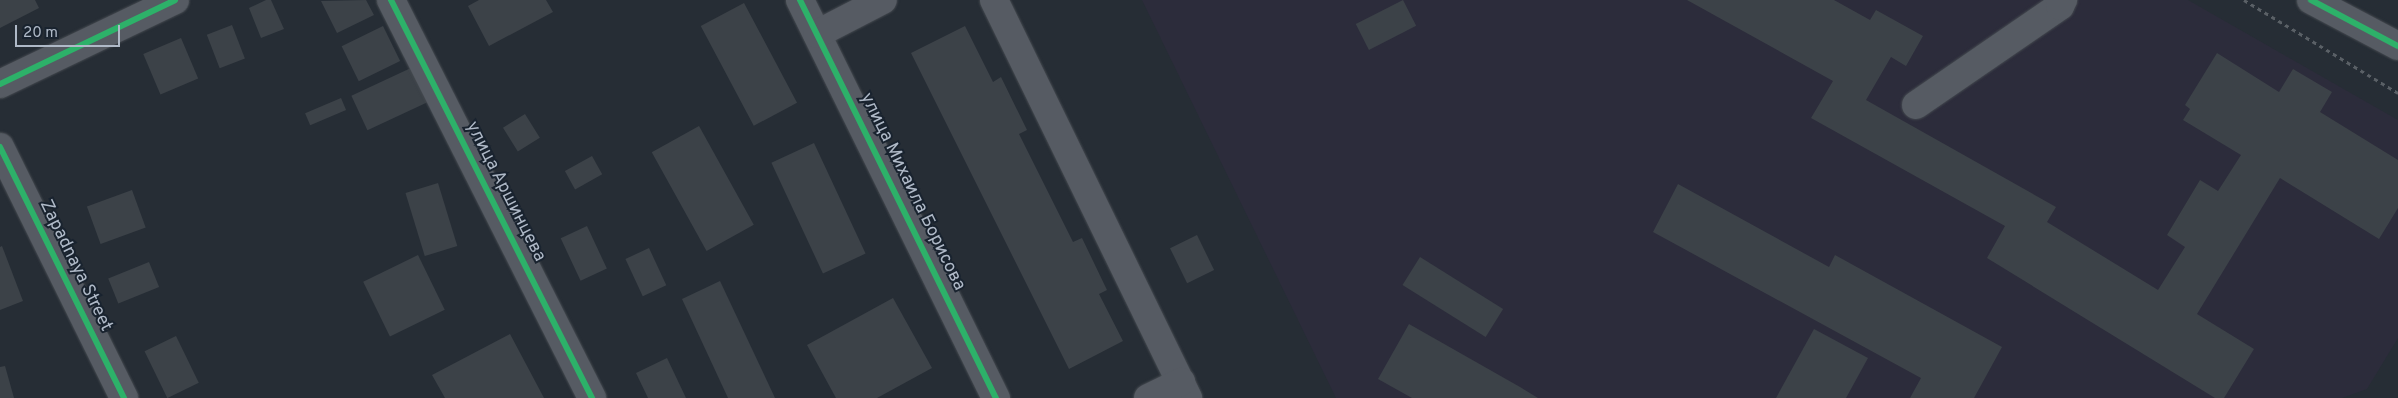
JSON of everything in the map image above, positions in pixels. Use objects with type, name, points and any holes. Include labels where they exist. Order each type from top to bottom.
[{"type":"street","points":[[0,84],[175,0]]},
{"type":"street","name":"улица Аршинцева","points":[[391,0],[592,398]]},
{"type":"street","name":"улица Михаила Борисова","points":[[800,0],[996,398]]},
{"type":"street","points":[[817,34],[883,0]]},
{"type":"street","points":[[994,0],[1184,390],[1148,398]]},
{"type":"street","points":[[2311,0],[2398,46]]},
{"type":"street","points":[[1916,105],[2058,2]]},
{"type":"street","name":"Zapadnaya Street","points":[[0,147],[124,398]]},
{"type":"path","points":[[2244,0],[2398,92]]},
{"type":"shaded area","points":[[1142,0],[2188,0],[2398,120],[2398,338],[2367,389],[2342,398],[1336,398]]},
{"type":"building","points":[[0,0],[35,0],[39,8],[0,28]]},
{"type":"building","points":[[266,0],[271,0],[284,29],[261,38],[249,8]]},
{"type":"building","points":[[366,0],[374,15],[337,33],[321,1]]},
{"type":"building","points":[[479,0],[546,0],[553,12],[489,46],[468,6]]},
{"type":"building","points":[[1403,0],[1416,26],[1369,50],[1356,24]]},
{"type":"building","points":[[1687,0],[1834,0],[1870,20],[1876,10],[1923,36],[1906,66],[1891,57],[1866,100],[2056,207],[2047,222],[2158,290],[2185,247],[2167,235],[2200,180],[2218,191],[2241,155],[2183,120],[2190,109],[2185,105],[2217,53],[2279,92],[2293,69],[2332,92],[2320,112],[2398,160],[2398,208],[2379,239],[2280,178],[2197,314],[2254,349],[2224,398],[2215,398],[1987,258],[2005,226],[1811,118],[1833,81]]},
{"type":"building","points":[[744,3],[797,103],[754,126],[701,26]]},
{"type":"building","points":[[232,25],[245,59],[220,68],[207,35]]},
{"type":"building","points":[[383,26],[400,61],[359,81],[342,46]]},
{"type":"building","points":[[965,26],[993,82],[1001,77],[1027,130],[1019,134],[1073,242],[1082,238],[1107,290],[1099,294],[1123,341],[1069,369],[911,53]]},
{"type":"building","points":[[181,38],[198,79],[160,95],[143,54]]},
{"type":"building","points":[[413,67],[429,101],[367,130],[351,96]]},
{"type":"building","points":[[341,98],[346,110],[310,125],[305,113]]},
{"type":"building","points":[[525,114],[540,138],[518,152],[503,128]]},
{"type":"building","points":[[699,126],[754,225],[707,251],[652,152]]},
{"type":"building","points":[[814,143],[866,254],[823,273],[771,163]]},
{"type":"building","points":[[592,156],[602,174],[575,189],[565,171]]},
{"type":"building","points":[[438,183],[457,246],[425,256],[405,193]]},
{"type":"building","points":[[1678,184],[1829,267],[1835,255],[2002,347],[1974,398],[1910,398],[1921,378],[1653,232]]},
{"type":"building","points":[[132,190],[146,228],[101,244],[87,206]]},
{"type":"building","points":[[587,226],[607,269],[581,281],[561,238]]},
{"type":"building","points":[[1197,235],[1214,270],[1187,283],[1170,248]]},
{"type":"building","points":[[2,246],[23,301],[0,310],[0,247]]},
{"type":"building","points":[[649,248],[666,285],[643,296],[625,259]]},
{"type":"building","points":[[418,255],[445,310],[390,337],[363,282]]},
{"type":"building","points":[[1420,257],[1503,309],[1486,337],[1403,285]]},
{"type":"building","points":[[149,262],[159,287],[118,304],[108,278]]},
{"type":"building","points":[[720,281],[775,398],[728,398],[682,299]]},
{"type":"building","points":[[893,298],[932,368],[877,398],[836,398],[807,345]]},
{"type":"building","points":[[1409,324],[1538,398],[1412,398],[1378,379]]},
{"type":"building","points":[[1814,329],[1868,358],[1846,398],[1776,398]]},
{"type":"building","points":[[510,334],[544,398],[445,398],[432,375]]},
{"type":"building","points":[[176,336],[199,383],[167,398],[145,351]]},
{"type":"building","points":[[667,358],[686,398],[648,398],[636,373]]},
{"type":"building","points":[[5,366],[14,398],[0,398],[0,367]]},
{"type":"cycle path","points":[[0,84],[175,0]]},
{"type":"cycle path","points":[[391,0],[592,398]]},
{"type":"cycle path","points":[[800,0],[996,398]]},
{"type":"cycle path","points":[[2311,0],[2398,46]]},
{"type":"cycle path","points":[[0,147],[124,398]]}]
